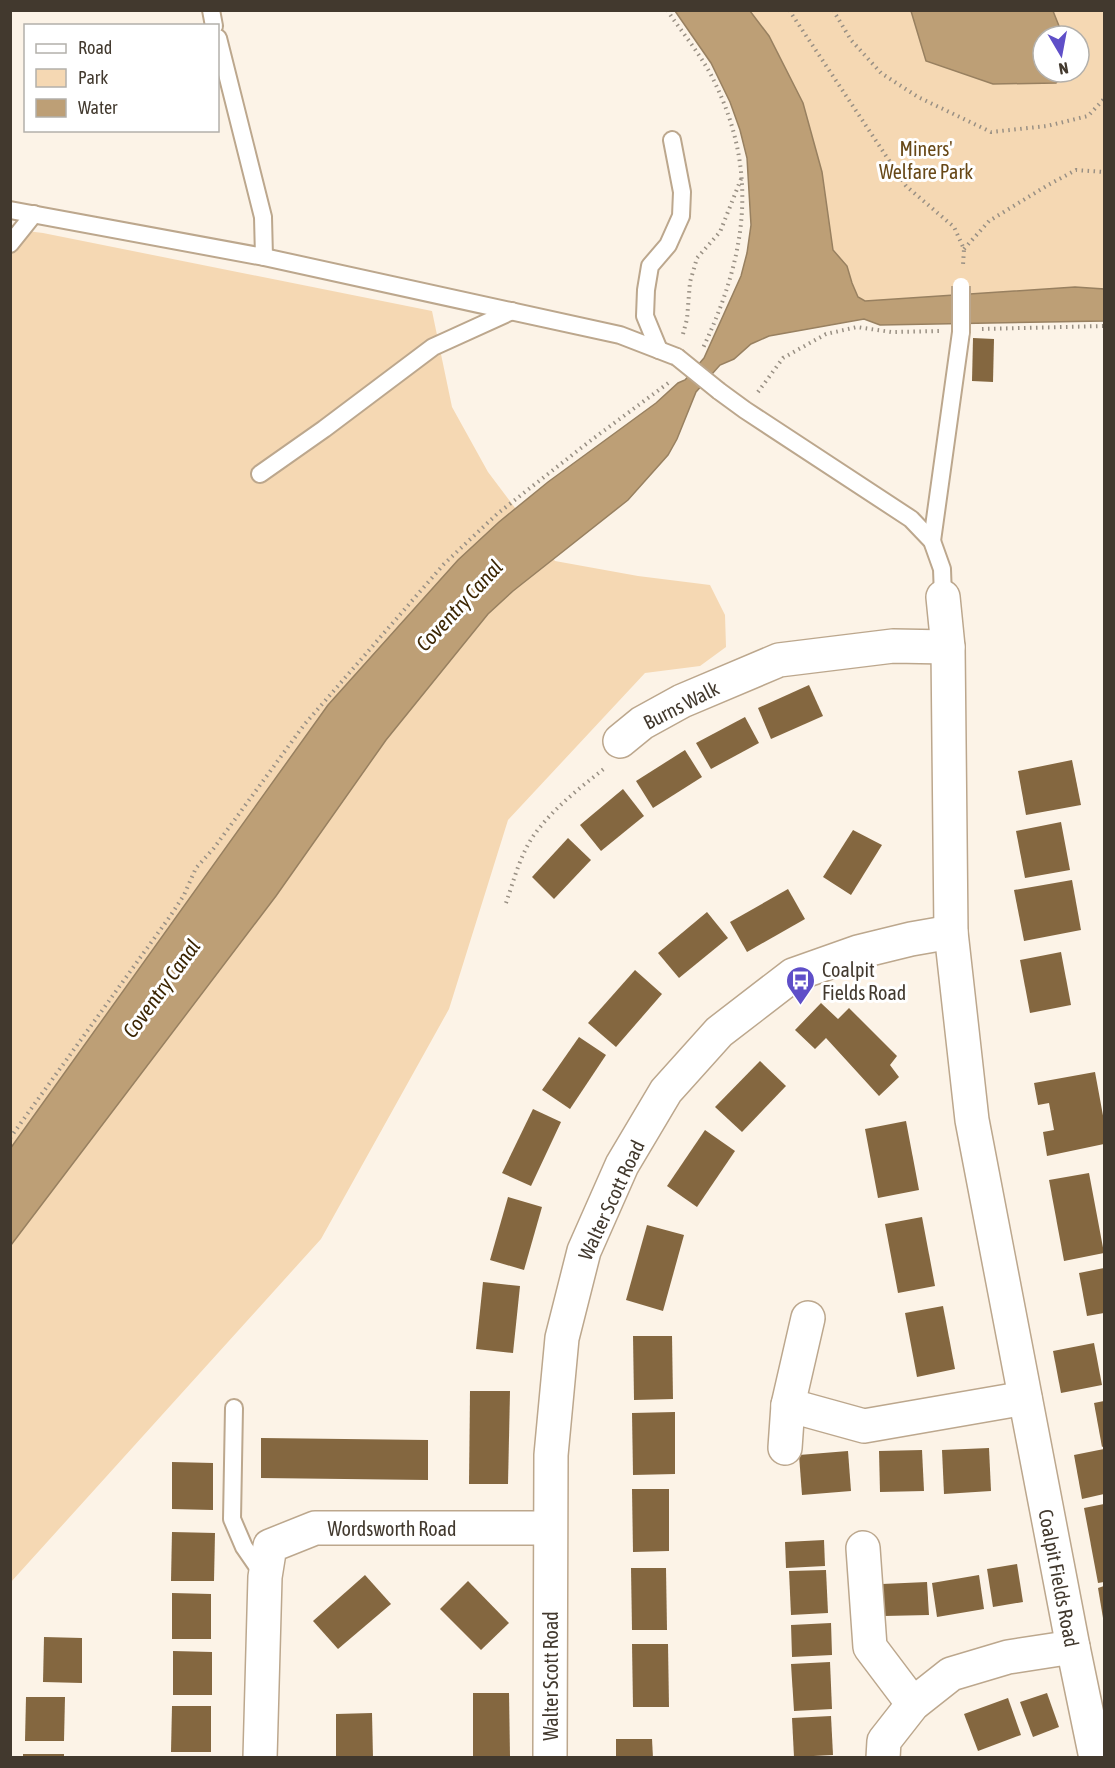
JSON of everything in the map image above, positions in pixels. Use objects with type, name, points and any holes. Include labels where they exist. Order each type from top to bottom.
[{"type":"street","name":"Coalpit Fields Road","points":[[944,597],[948,647],[951,932],[972,1120],[1096,1758]]},
{"type":"street","name":"Burns Walk","points":[[620,741],[642,723],[682,701],[779,660],[893,646],[948,647]]},
{"type":"street","name":"Walter Scott Road","points":[[550,1758],[550,1455],[562,1338],[584,1251],[622,1165],[666,1090],[719,1032],[793,975],[858,952],[951,932]]},
{"type":"street","points":[[784,1448],[788,1405],[808,1318]]},
{"type":"street","points":[[788,1405],[864,1426],[1025,1398]]},
{"type":"street","name":"Wordsworth Road","points":[[260,1758],[265,1577],[270,1546],[315,1528],[550,1528]]},
{"type":"street","points":[[863,1548],[870,1647],[913,1704]]},
{"type":"street","points":[[883,1758],[884,1741],[913,1704],[951,1674],[1008,1657],[1073,1647]]},
{"type":"lane","points":[[219,42],[263,217],[264,257]]},
{"type":"lane","points":[[659,350],[645,316],[646,290],[650,267],[668,245],[681,216],[682,192],[672,140]]},
{"type":"lane","points":[[10,210],[264,257],[512,311],[620,335],[677,357],[745,410],[911,519],[932,541],[942,569],[944,597]]},
{"type":"lane","points":[[10,244],[34,214]]},
{"type":"lane","points":[[932,541],[961,331],[961,286]]},
{"type":"lane","points":[[260,474],[433,347],[512,311]]},
{"type":"lane","points":[[234,1408],[232,1519],[244,1547],[265,1577]]},
{"type":"path","points":[[667,10],[714,81],[737,142],[742,176],[742,214],[736,259],[729,286],[702,349],[696,357]]},
{"type":"path","points":[[789,10],[906,186],[954,227],[964,249],[961,286]]},
{"type":"path","points":[[833,10],[851,40],[881,73],[918,97],[991,132],[1047,126],[1088,116],[1104,99]]},
{"type":"path","points":[[964,249],[989,221],[1048,185],[1076,170],[1104,172]]},
{"type":"path","points":[[677,357],[687,320],[690,282],[697,258],[720,232],[742,176]]},
{"type":"path","points":[[745,410],[783,358],[826,334],[856,327],[891,332],[1104,326]]},
{"type":"path","points":[[10,1138],[171,915],[184,895],[196,868],[214,848],[304,725],[394,620],[444,564],[497,514],[674,379]]},
{"type":"path","points":[[506,903],[519,864],[536,832],[567,798],[620,756],[620,741]]},
{"type":"green space","name":"Miners' Welfare Park","points":[[713,11],[1104,11],[1104,304],[831,302]]},
{"type":"green space","points":[[11,229],[43,233],[432,311],[452,407],[488,472],[555,561],[638,576],[710,585],[725,615],[726,647],[700,666],[645,673],[508,820],[449,1009],[321,1239],[11,1582]]},
{"type":"water","name":"Coventry Canal","points":[[675,11],[750,11],[769,36],[803,103],[822,172],[833,250],[847,266],[858,297],[865,301],[1075,287],[1104,289],[1104,321],[880,325],[864,319],[769,336],[751,344],[734,359],[720,365],[696,392],[668,455],[628,500],[513,591],[488,614],[386,740],[276,896],[11,1245],[10,1149],[328,705],[458,560],[499,522],[548,482],[685,380],[704,358],[741,276],[747,253],[751,225],[747,158],[730,102],[711,63]]},
{"type":"water","points":[[911,11],[1053,11],[1058,24],[1031,24],[1031,83],[993,84],[926,61]]},
{"type":"building","points":[[973,338],[994,339],[993,382],[972,381]]},
{"type":"building","points":[[809,685],[823,716],[771,739],[758,708]]},
{"type":"building","points":[[745,717],[759,743],[711,769],[696,743]]},
{"type":"building","points":[[685,750],[702,777],[653,808],[636,781]]},
{"type":"building","points":[[1072,760],[1081,805],[1026,815],[1018,771]]},
{"type":"building","points":[[623,789],[644,816],[601,851],[580,825]]},
{"type":"building","points":[[1061,822],[1070,870],[1025,878],[1016,831]]},
{"type":"building","points":[[853,830],[882,845],[851,895],[823,877]]},
{"type":"building","points":[[568,838],[591,860],[554,899],[532,877]]},
{"type":"building","points":[[1072,880],[1081,930],[1024,941],[1014,890]]},
{"type":"building","points":[[788,889],[805,919],[747,952],[730,922]]},
{"type":"building","points":[[707,912],[728,938],[679,978],[658,953]]},
{"type":"building","points":[[1061,952],[1071,1005],[1030,1013],[1020,960]]},
{"type":"building","points":[[635,970],[662,994],[616,1047],[588,1023]]},
{"type":"building","points":[[821,1003],[838,1019],[849,1008],[897,1056],[890,1065],[899,1077],[879,1096],[826,1038],[815,1049],[795,1030]]},
{"type":"building","points":[[579,1037],[606,1055],[570,1109],[542,1090]]},
{"type":"building","points":[[760,1061],[786,1086],[742,1132],[715,1107]]},
{"type":"building","points":[[1095,1072],[1104,1121],[1104,1144],[1047,1156],[1043,1132],[1054,1130],[1049,1103],[1038,1105],[1034,1083]]},
{"type":"building","points":[[533,1109],[561,1122],[531,1186],[502,1173]]},
{"type":"building","points":[[906,1121],[919,1190],[878,1198],[865,1129]]},
{"type":"building","points":[[705,1130],[735,1151],[697,1207],[667,1186]]},
{"type":"building","points":[[1089,1173],[1104,1253],[1064,1261],[1049,1180]]},
{"type":"building","points":[[508,1197],[542,1207],[524,1270],[490,1260]]},
{"type":"building","points":[[922,1217],[935,1286],[898,1293],[885,1224]]},
{"type":"building","points":[[647,1225],[684,1235],[663,1311],[626,1300]]},
{"type":"building","points":[[1104,1268],[1104,1313],[1087,1316],[1079,1273]]},
{"type":"building","points":[[483,1282],[520,1286],[513,1353],[476,1349]]},
{"type":"building","points":[[943,1306],[955,1369],[917,1377],[905,1313]]},
{"type":"building","points":[[633,1336],[672,1336],[673,1399],[634,1400]]},
{"type":"building","points":[[1094,1343],[1102,1385],[1061,1393],[1053,1351]]},
{"type":"building","points":[[470,1391],[510,1391],[508,1484],[469,1484]]},
{"type":"building","points":[[1104,1401],[1104,1446],[1102,1447],[1094,1403]]},
{"type":"building","points":[[675,1412],[675,1474],[633,1475],[632,1413]]},
{"type":"building","points":[[261,1438],[428,1440],[428,1480],[261,1478]]},
{"type":"building","points":[[989,1448],[991,1491],[944,1494],[942,1450]]},
{"type":"building","points":[[1104,1449],[1104,1494],[1082,1499],[1074,1455]]},
{"type":"building","points":[[922,1450],[924,1491],[880,1492],[879,1451]]},
{"type":"building","points":[[848,1451],[851,1491],[802,1495],[799,1455]]},
{"type":"building","points":[[172,1462],[213,1463],[213,1510],[172,1509]]},
{"type":"building","points":[[632,1489],[669,1489],[669,1551],[633,1552]]},
{"type":"building","points":[[1104,1504],[1104,1582],[1098,1583],[1084,1508]]},
{"type":"building","points":[[172,1532],[215,1533],[214,1581],[171,1581]]},
{"type":"building","points":[[824,1540],[825,1566],[786,1568],[785,1542]]},
{"type":"building","points":[[1017,1564],[1023,1602],[993,1607],[987,1569]]},
{"type":"building","points":[[631,1568],[666,1568],[667,1630],[632,1630]]},
{"type":"building","points":[[826,1570],[828,1613],[791,1615],[789,1571]]},
{"type":"building","points":[[365,1575],[391,1604],[338,1649],[313,1621]]},
{"type":"building","points":[[979,1575],[984,1609],[937,1617],[932,1583]]},
{"type":"building","points":[[468,1581],[509,1623],[481,1650],[440,1609]]},
{"type":"building","points":[[927,1582],[929,1615],[884,1616],[882,1584]]},
{"type":"building","points":[[1104,1586],[1104,1618],[1103,1618],[1098,1588]]},
{"type":"building","points":[[172,1593],[211,1594],[211,1639],[172,1639]]},
{"type":"building","points":[[831,1623],[832,1655],[792,1657],[791,1625]]},
{"type":"building","points":[[44,1637],[82,1638],[82,1683],[43,1682]]},
{"type":"building","points":[[632,1644],[668,1644],[669,1707],[633,1707]]},
{"type":"building","points":[[173,1651],[212,1652],[212,1695],[173,1695]]},
{"type":"building","points":[[830,1662],[832,1709],[794,1711],[791,1664]]},
{"type":"building","points":[[473,1693],[509,1693],[510,1757],[473,1757]]},
{"type":"building","points":[[1047,1693],[1059,1727],[1033,1737],[1020,1702]]},
{"type":"building","points":[[26,1697],[65,1697],[64,1741],[25,1741]]},
{"type":"building","points":[[1008,1698],[1021,1735],[978,1751],[964,1714]]},
{"type":"building","points":[[172,1706],[211,1706],[211,1752],[171,1752]]},
{"type":"building","points":[[372,1713],[373,1758],[336,1758],[336,1714]]},
{"type":"building","points":[[831,1716],[833,1755],[794,1757],[792,1718]]},
{"type":"building","points":[[616,1739],[652,1739],[653,1758],[616,1758]]},
{"type":"building","points":[[23,1754],[64,1754],[64,1758],[23,1758]]},
{"type":"place","name":"Coalpit Fields Road","points":[[801,1006]]}]
